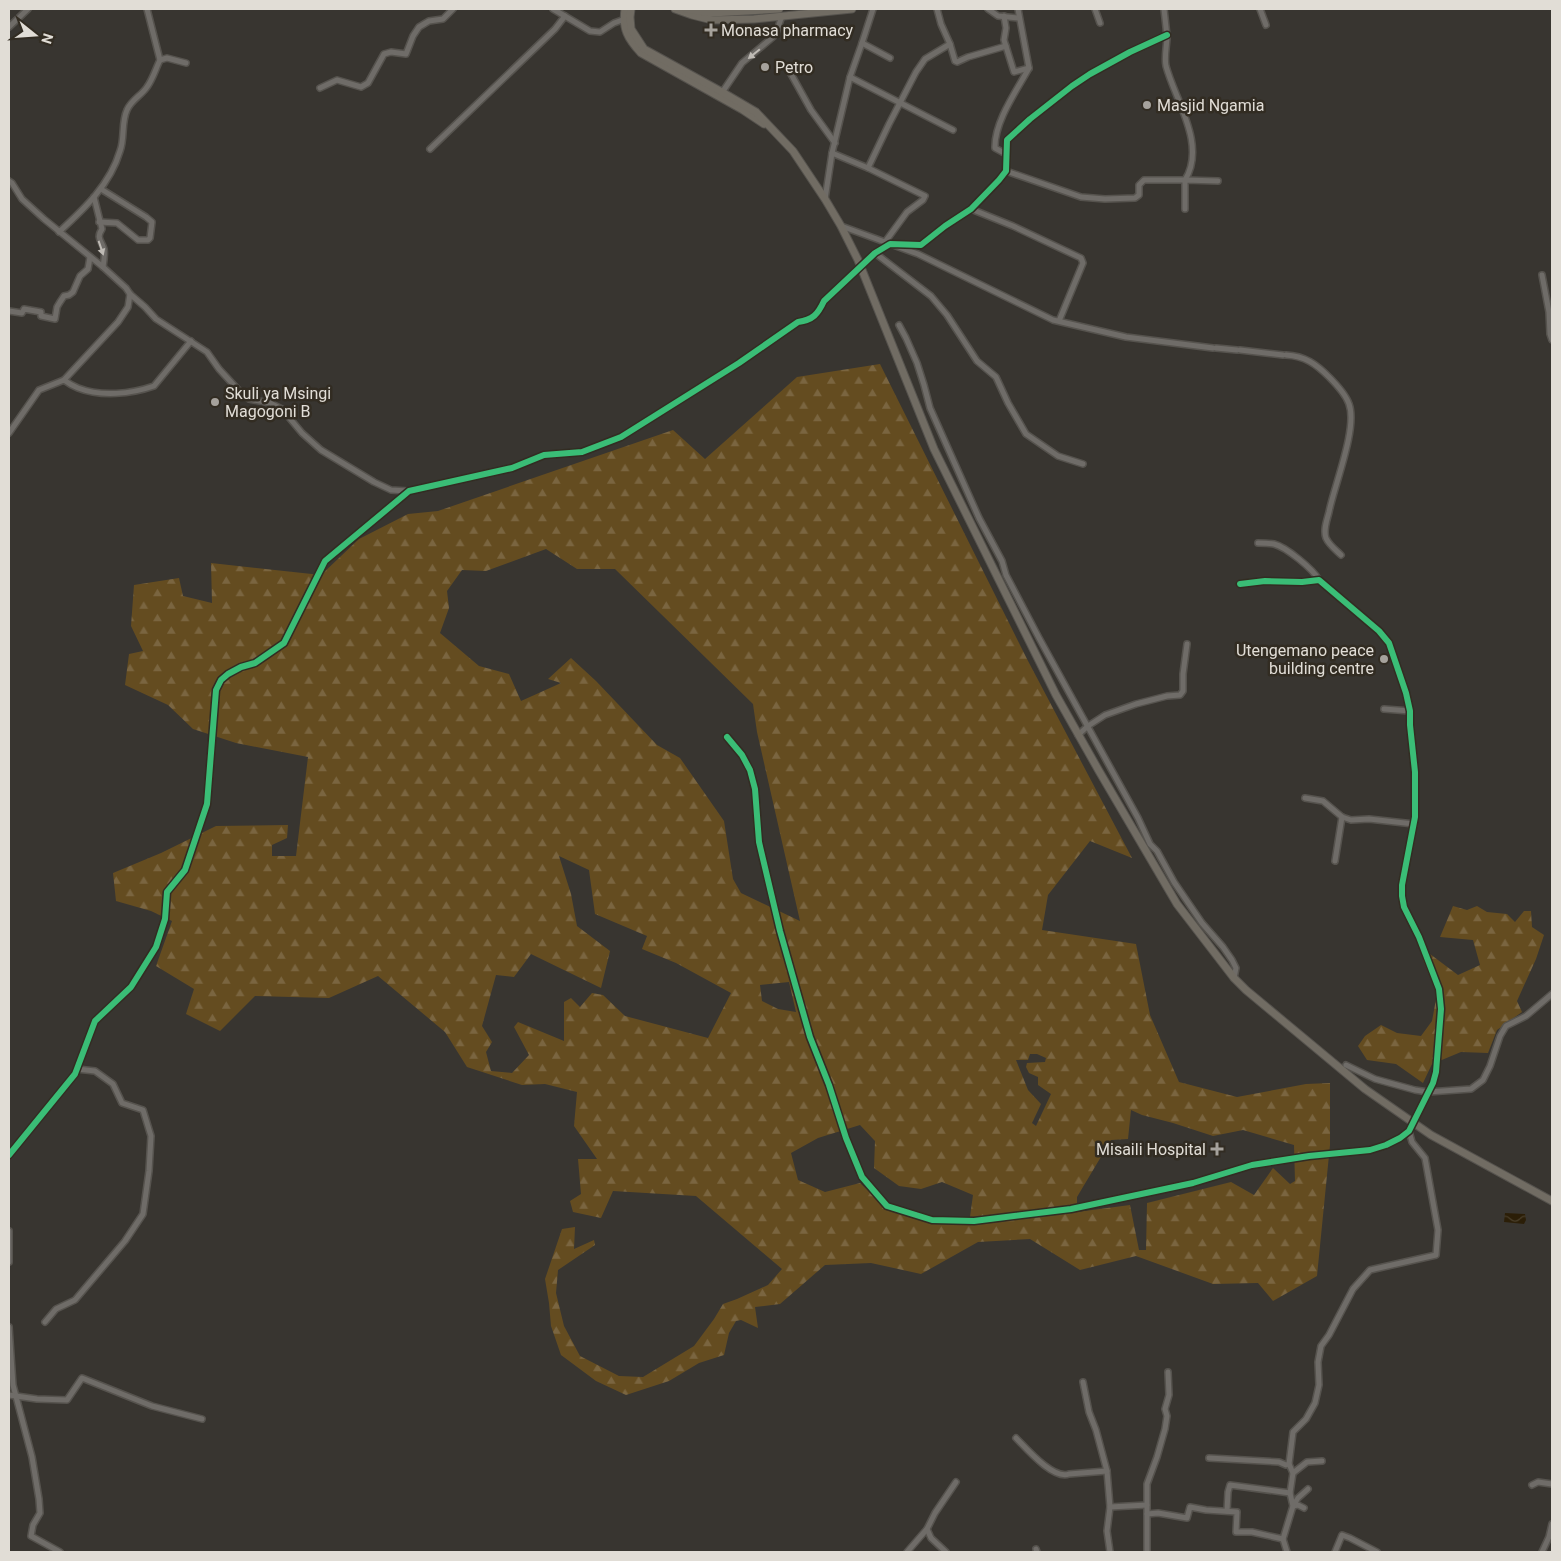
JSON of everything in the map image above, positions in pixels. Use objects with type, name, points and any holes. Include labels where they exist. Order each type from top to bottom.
[{"type":"main road","points":[[625,9],[630,41],[641,53],[721,94],[776,133],[793,151],[825,199],[841,226],[860,266],[934,449],[1056,695],[1177,904],[1234,978],[1365,1089],[1431,1135],[1552,1201]]},
{"type":"main road","points":[[627,19],[631,9]]},
{"type":"main road","points":[[675,9],[712,20],[754,19],[781,12]]},
{"type":"main road","points":[[686,9],[712,13],[852,9]]},
{"type":"street","points":[[9,27],[28,9]]},
{"type":"street","points":[[59,232],[94,197],[110,176],[121,150],[127,109],[147,88],[160,60],[147,9]]},
{"type":"street","points":[[320,88],[337,80],[361,87],[368,82],[384,54],[391,52],[406,54],[412,36],[419,27],[429,22],[443,19],[453,9]]},
{"type":"street","points":[[553,9],[590,31],[600,32],[614,23],[627,19]]},
{"type":"street","points":[[825,199],[832,153],[850,77],[873,9]]},
{"type":"street","points":[[937,9],[955,61],[957,62],[1006,46]]},
{"type":"street","points":[[988,9],[998,16],[1019,18]]},
{"type":"street","points":[[1006,154],[995,148],[996,135],[1012,99],[1029,68],[1018,9]]},
{"type":"street","points":[[1095,9],[1100,23]]},
{"type":"street","points":[[1164,9],[1167,35],[1166,65],[1188,124],[1192,152],[1191,164],[1185,180],[1185,209]]},
{"type":"street","points":[[1260,9],[1266,25]]},
{"type":"street","points":[[721,94],[742,63],[773,37],[781,12]]},
{"type":"street","points":[[430,149],[555,29],[565,16]]},
{"type":"street","points":[[1004,16],[1006,28],[1004,40],[1014,72],[1029,68]]},
{"type":"street","points":[[888,243],[922,245],[945,226],[971,209],[1006,171],[1006,144],[1009,137],[1072,86],[1090,74],[1167,35]]},
{"type":"street","points":[[862,44],[890,58]]},
{"type":"street","points":[[868,168],[916,72],[925,59],[950,44]]},
{"type":"street","points":[[160,60],[167,58],[186,63]]},
{"type":"street","points":[[791,74],[810,110],[835,143]]},
{"type":"street","points":[[850,77],[952,130]]},
{"type":"street","points":[[9,181],[22,199],[103,267],[156,319],[207,352],[219,369],[242,394],[249,399],[270,403],[282,409],[302,433],[322,450],[374,482],[391,490],[408,491],[512,468],[544,455],[582,452],[621,437],[739,363],[798,322],[809,320],[815,316],[824,301],[860,266],[888,243],[907,212],[923,200],[925,196],[832,153]]},
{"type":"street","points":[[1006,171],[1081,198],[1135,198],[1139,195],[1139,185],[1144,180],[1218,181]]},
{"type":"street","points":[[100,222],[117,223],[138,240],[148,240],[150,238],[152,222],[101,189]]},
{"type":"street","points":[[94,197],[102,229],[98,235],[98,240],[104,249],[103,267]]},
{"type":"street","points":[[971,209],[1014,226],[1080,258],[1083,263],[1059,321]]},
{"type":"street","points":[[841,226],[918,254],[1053,320],[1126,337],[1297,356],[1319,366],[1334,382],[1349,404],[1352,420],[1325,529],[1330,545],[1341,555]]},
{"type":"street","points":[[875,253],[931,296],[947,315],[977,361],[996,376],[1026,434],[1058,456],[1083,464]]},
{"type":"street","points":[[9,311],[22,313],[24,309],[41,312],[41,316],[55,320],[57,307],[64,296],[73,292],[80,276],[88,269],[90,257]]},
{"type":"street","points":[[1542,275],[1552,340]]},
{"type":"street","points":[[9,433],[39,390],[64,380],[118,322],[128,307],[130,294]]},
{"type":"street","points":[[899,325],[917,363],[930,408],[979,518],[1002,561],[1006,575],[1138,818],[1150,844],[1157,851],[1174,882],[1202,923],[1232,960],[1236,968],[1234,978]]},
{"type":"street","points":[[64,380],[77,388],[100,393],[126,392],[148,388],[154,386],[191,341]]},
{"type":"street","points":[[9,1155],[77,1069],[95,1022],[131,987],[156,947],[165,919],[167,892],[185,870],[207,804],[216,690],[221,680],[231,671],[255,664],[284,643],[325,561],[408,491]]},
{"type":"street","points":[[726,737],[742,754],[750,770],[755,789],[759,842],[780,931],[810,1037],[862,1177],[887,1206],[932,1220],[974,1221],[1072,1209],[1193,1183],[1252,1165],[1309,1156],[1370,1150],[1393,1142],[1409,1131],[1436,1072],[1442,1009],[1439,989],[1419,937],[1404,907],[1402,896],[1402,885],[1414,824],[1415,772],[1410,710],[1389,643],[1379,631],[1288,552],[1276,544],[1258,543]]},
{"type":"street","points":[[1240,584],[1265,581],[1302,582],[1318,580]]},
{"type":"street","points":[[1078,735],[1105,715],[1167,696],[1180,695],[1183,691],[1187,644]]},
{"type":"street","points":[[1384,709],[1410,710]]},
{"type":"street","points":[[1305,798],[1326,802],[1342,817],[1351,820],[1369,819],[1414,824]]},
{"type":"street","points":[[1335,861],[1342,817]]},
{"type":"street","points":[[1346,1064],[1375,1079],[1408,1089],[1428,1092],[1471,1089],[1482,1080],[1490,1066],[1500,1036],[1506,1026],[1526,1016],[1552,994]]},
{"type":"street","points":[[45,1322],[56,1309],[75,1300],[125,1241],[142,1214],[149,1171],[151,1136],[143,1110],[122,1103],[113,1084],[95,1071],[77,1069]]},
{"type":"street","points":[[1293,1506],[1290,1492],[1293,1473],[1289,1464],[1293,1432],[1306,1419],[1315,1403],[1319,1385],[1318,1362],[1321,1346],[1329,1335],[1352,1288],[1370,1270],[1436,1255],[1438,1230],[1425,1158],[1412,1142],[1409,1131]]},
{"type":"street","points":[[9,1231],[9,1262]]},
{"type":"street","points":[[9,1327],[13,1385],[32,1457],[39,1499],[40,1513],[33,1525],[31,1536],[60,1552]]},
{"type":"street","points":[[1147,1552],[1147,1484],[1165,1429],[1165,1409],[1169,1395],[1168,1372]]},
{"type":"street","points":[[9,1395],[37,1399],[67,1400],[82,1378],[152,1406],[202,1419]]},
{"type":"street","points":[[1083,1382],[1089,1412],[1107,1471],[1110,1507],[1107,1531],[1110,1552]]},
{"type":"street","points":[[1016,1438],[1036,1458],[1057,1474],[1064,1476],[1107,1471]]},
{"type":"street","points":[[1209,1458],[1289,1464]]},
{"type":"street","points":[[1293,1473],[1307,1462],[1322,1461]]},
{"type":"street","points":[[907,1552],[926,1528],[956,1482]]},
{"type":"street","points":[[1532,1485],[1538,1482],[1552,1484]]},
{"type":"street","points":[[1227,1511],[1230,1485],[1290,1492]]},
{"type":"street","points":[[1287,1552],[1284,1539],[1293,1506],[1298,1498],[1308,1489]]},
{"type":"street","points":[[1110,1507],[1147,1505]]},
{"type":"street","points":[[1293,1506],[1298,1505],[1304,1508]]},
{"type":"street","points":[[1147,1514],[1158,1513],[1187,1518],[1190,1507],[1237,1512],[1236,1532],[1252,1532],[1284,1539]]},
{"type":"street","points":[[1542,1552],[1549,1537],[1552,1524]]},
{"type":"street","points":[[926,1528],[932,1538],[946,1552]]},
{"type":"street","points":[[1335,1552],[1342,1535],[1377,1552]]},
{"type":"green space","points":[[880,364],[1027,659],[1132,858],[1090,841],[1048,895],[1042,930],[1136,944],[1150,1015],[1179,1082],[1237,1097],[1306,1084],[1330,1083],[1330,1145],[1317,1276],[1273,1301],[1258,1283],[1213,1284],[1136,1256],[1080,1270],[1030,1239],[978,1242],[921,1274],[871,1263],[825,1265],[780,1304],[755,1307],[758,1328],[741,1320],[736,1321],[729,1333],[724,1355],[699,1363],[669,1381],[626,1395],[596,1381],[561,1355],[551,1326],[545,1279],[562,1229],[575,1227],[574,1249],[594,1240],[595,1245],[558,1270],[556,1293],[564,1326],[580,1356],[619,1376],[643,1377],[694,1346],[723,1304],[768,1285],[782,1269],[696,1196],[613,1191],[601,1218],[573,1212],[570,1201],[581,1194],[578,1159],[597,1159],[574,1126],[577,1092],[545,1084],[522,1085],[467,1067],[445,1032],[378,976],[329,998],[255,996],[220,1031],[186,1014],[194,989],[156,966],[172,921],[151,911],[116,901],[113,873],[161,853],[216,826],[288,825],[287,838],[272,845],[272,856],[296,856],[308,757],[236,743],[193,729],[168,705],[125,685],[129,654],[143,651],[131,626],[134,585],[179,578],[183,596],[212,603],[211,563],[321,575],[359,539],[408,514],[438,511],[673,430],[705,459],[797,377]],"holes":[[[546,549],[577,569],[615,569],[753,704],[757,732],[800,921],[741,893],[733,879],[724,821],[680,758],[657,745],[596,681],[571,658],[548,679],[561,683],[521,701],[509,674],[479,666],[440,633],[449,608],[447,591],[462,570],[486,571]],[[559,856],[589,870],[595,914],[647,936],[642,949],[676,963],[731,993],[708,1038],[625,1016],[603,995],[592,993],[580,1007],[571,998],[564,1002],[564,1041],[518,1022],[514,1027],[529,1055],[512,1073],[491,1071],[486,1052],[492,1042],[482,1026],[496,975],[514,977],[531,954],[601,988],[610,951],[577,926],[571,894]],[[789,982],[796,1012],[778,1009],[762,1001],[760,985]],[[1030,1054],[1037,1054],[1046,1058],[1045,1062],[1027,1063],[1026,1067],[1029,1073],[1038,1077],[1038,1085],[1051,1094],[1036,1126],[1032,1123],[1041,1104],[1028,1090],[1016,1060],[1028,1060]],[[1131,1110],[1213,1136],[1243,1130],[1294,1145],[1295,1181],[1290,1184],[1273,1168],[1254,1195],[1231,1182],[1147,1203],[1146,1250],[1139,1250],[1130,1205],[1077,1212],[1077,1197],[1111,1140],[1128,1139]],[[860,1125],[875,1141],[874,1168],[899,1186],[921,1189],[942,1182],[973,1195],[969,1224],[928,1221],[897,1213],[885,1206],[860,1183],[825,1192],[798,1180],[791,1153],[818,1138]]]},
{"type":"green space","points":[[1453,906],[1467,910],[1477,906],[1487,912],[1507,914],[1515,922],[1524,911],[1531,911],[1532,927],[1544,935],[1536,959],[1517,1001],[1522,1012],[1497,1030],[1488,1053],[1461,1052],[1432,1064],[1423,1083],[1396,1064],[1367,1060],[1358,1046],[1365,1036],[1381,1025],[1397,1033],[1421,1036],[1432,1021],[1437,994],[1423,960],[1426,951],[1458,975],[1480,965],[1473,940],[1440,937]]},
{"type":"water","points":[[1505,1213],[1525,1214],[1526,1220],[1524,1224],[1504,1222]]},
{"type":"cycle path","points":[[9,1155],[75,1074],[95,1021],[131,987],[156,947],[165,919],[167,892],[185,870],[207,804],[216,690],[221,680],[241,667],[255,663],[284,643],[325,561],[409,491],[512,468],[544,455],[582,452],[621,437],[739,363],[798,322],[811,318],[817,313],[824,301],[875,253],[890,244],[921,245],[971,209],[1006,171],[1007,140],[1030,119],[1090,74],[1130,52],[1167,35]]},
{"type":"cycle path","points":[[727,737],[742,755],[750,770],[755,789],[759,842],[780,931],[810,1037],[862,1177],[887,1206],[932,1220],[974,1221],[1071,1209],[1193,1183],[1252,1165],[1309,1156],[1370,1150],[1386,1145],[1409,1131],[1433,1083],[1436,1072],[1441,1009],[1439,989],[1419,937],[1404,907],[1402,896],[1402,885],[1415,817],[1415,772],[1410,711],[1406,693],[1389,643],[1379,631],[1319,580],[1302,582],[1265,581],[1240,584]]},
{"type":"place","name":"Monasa pharmacy","points":[[711,30]]},
{"type":"place","name":"Petro","points":[[765,67]]},
{"type":"place","name":"Masjid Ngamia","points":[[1147,105]]},
{"type":"place","name":"Skuli ya Msingi Magogoni B","points":[[215,402]]},
{"type":"place","name":"Utengemano peace building centre","points":[[1384,659]]},
{"type":"place","name":"Misaili Hospital","points":[[1217,1149]]}]
